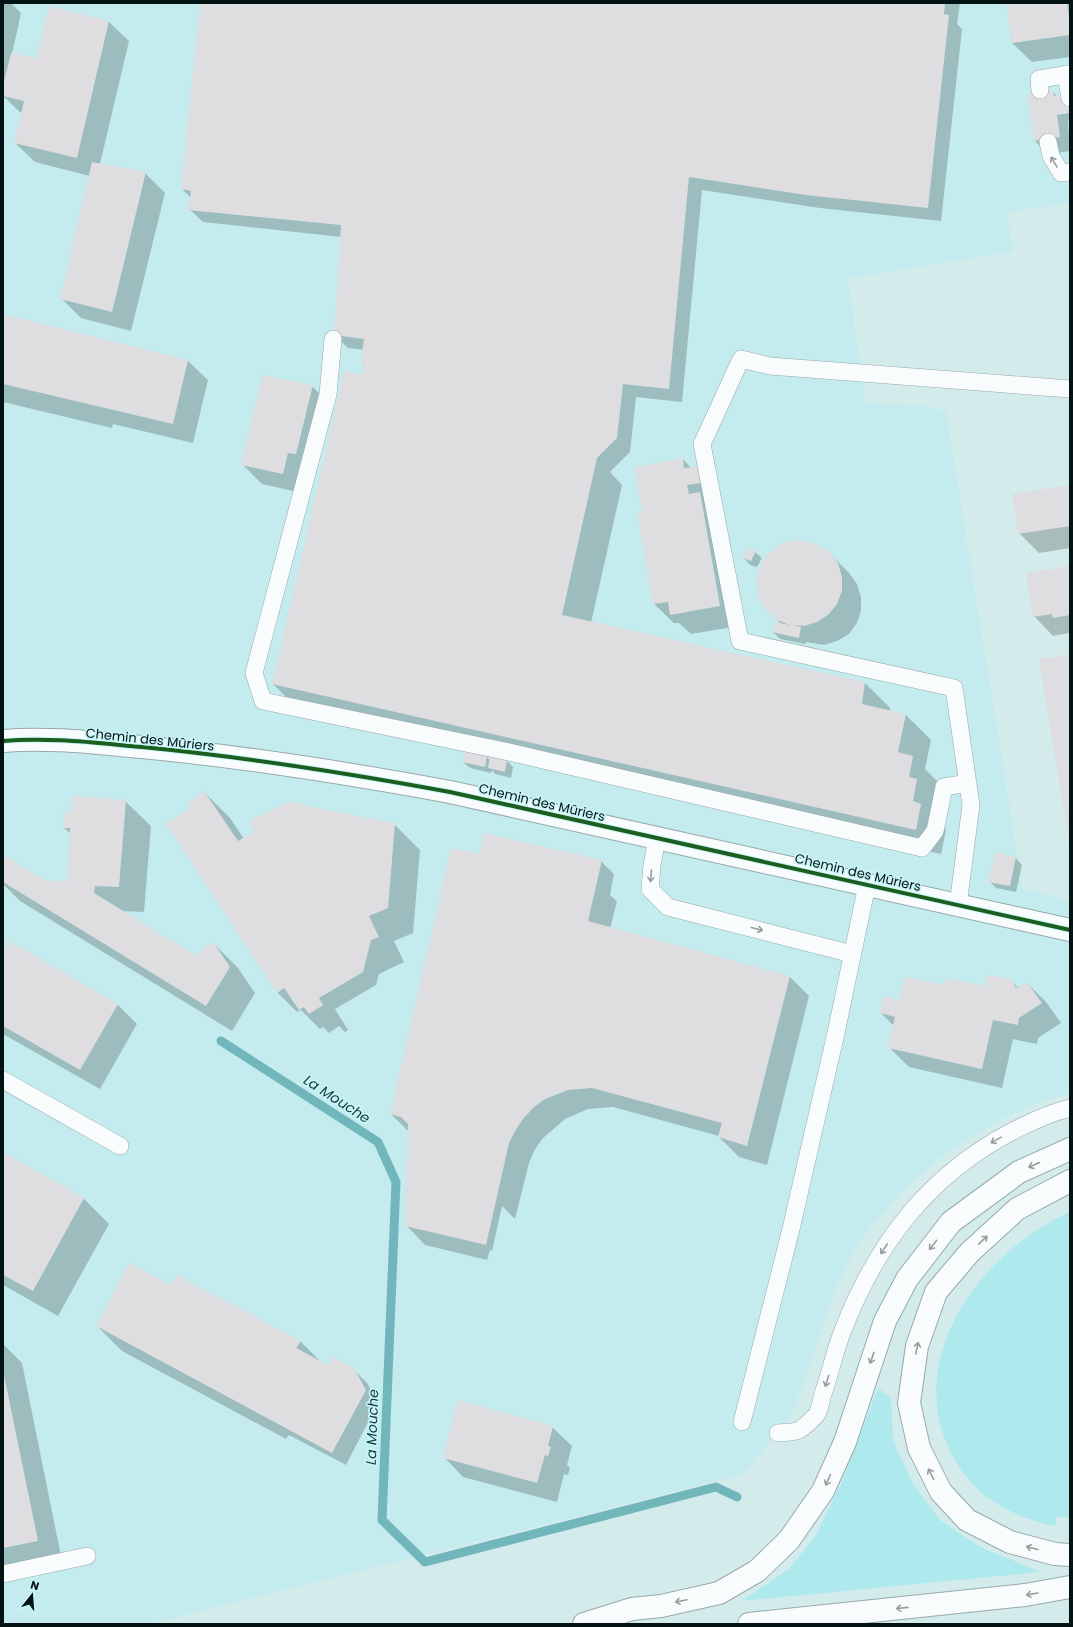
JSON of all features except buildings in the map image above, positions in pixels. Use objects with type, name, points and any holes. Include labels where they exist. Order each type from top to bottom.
[{"type":"main road","name":"Chemin des Mûriers","points":[[3,740],[81,742],[202,753],[329,770],[450,792],[1070,930]]},
{"type":"main road","points":[[584,1624],[632,1609],[660,1606],[719,1593],[757,1571],[789,1540],[823,1491],[845,1442],[885,1320],[907,1279],[951,1222],[1019,1172],[1070,1149]]},
{"type":"main road","points":[[1070,1182],[1016,1209],[969,1253],[936,1292],[917,1346],[909,1403],[919,1448],[934,1480],[941,1492],[967,1520],[1010,1542],[1055,1554],[1070,1556]]},
{"type":"main road","points":[[750,1624],[1025,1595],[1070,1587]]},
{"type":"lane","points":[[1040,90],[1039,79],[1068,74],[1070,98]]},
{"type":"lane","points":[[1048,142],[1050,156],[1061,173],[1070,172]]},
{"type":"lane","points":[[333,339],[328,394],[254,673],[263,701],[510,752],[922,848],[935,831],[944,787],[968,783]]},
{"type":"lane","points":[[958,905],[971,805],[954,688],[740,640],[702,444],[741,358],[770,366],[1070,389]]},
{"type":"lane","points":[[657,838],[652,865],[650,889],[668,907],[852,954]]},
{"type":"lane","points":[[742,1422],[791,1229],[836,1033],[867,885]]},
{"type":"lane","points":[[3,1080],[120,1146]]},
{"type":"lane","points":[[778,1433],[799,1430],[817,1414],[843,1331],[862,1285],[882,1250],[908,1215],[933,1187],[964,1160],[993,1142],[1046,1116],[1070,1108]]},
{"type":"lane","points":[[3,1574],[87,1556]]},
{"type":"shaded area","points":[[3,3],[1070,3],[1070,203],[1007,212],[1013,252],[848,278],[866,403],[928,406],[946,411],[1023,889],[1070,900],[1070,1093],[1033,1105],[1010,1115],[944,1155],[905,1188],[871,1226],[856,1247],[837,1286],[793,1412],[744,1474],[149,1624],[3,1624]]},
{"type":"shaded area","points":[[1070,1212],[1070,1518],[1057,1516],[1055,1526],[1040,1523],[1012,1512],[986,1496],[964,1475],[956,1462],[940,1425],[936,1387],[942,1351],[957,1316],[978,1283],[1005,1255],[1036,1230]]},
{"type":"shaded area","points":[[878,1388],[891,1398],[893,1440],[913,1484],[940,1520],[980,1547],[1041,1572],[742,1601],[789,1569],[816,1535],[844,1477]]},
{"type":"waterway","name":"La Mouche","points":[[221,1041],[378,1142],[396,1182],[382,1520],[425,1562],[716,1487],[737,1497]]},
{"type":"cycle path","points":[[3,741],[72,741],[181,751],[296,766],[411,785],[450,792],[1070,930]]}]
